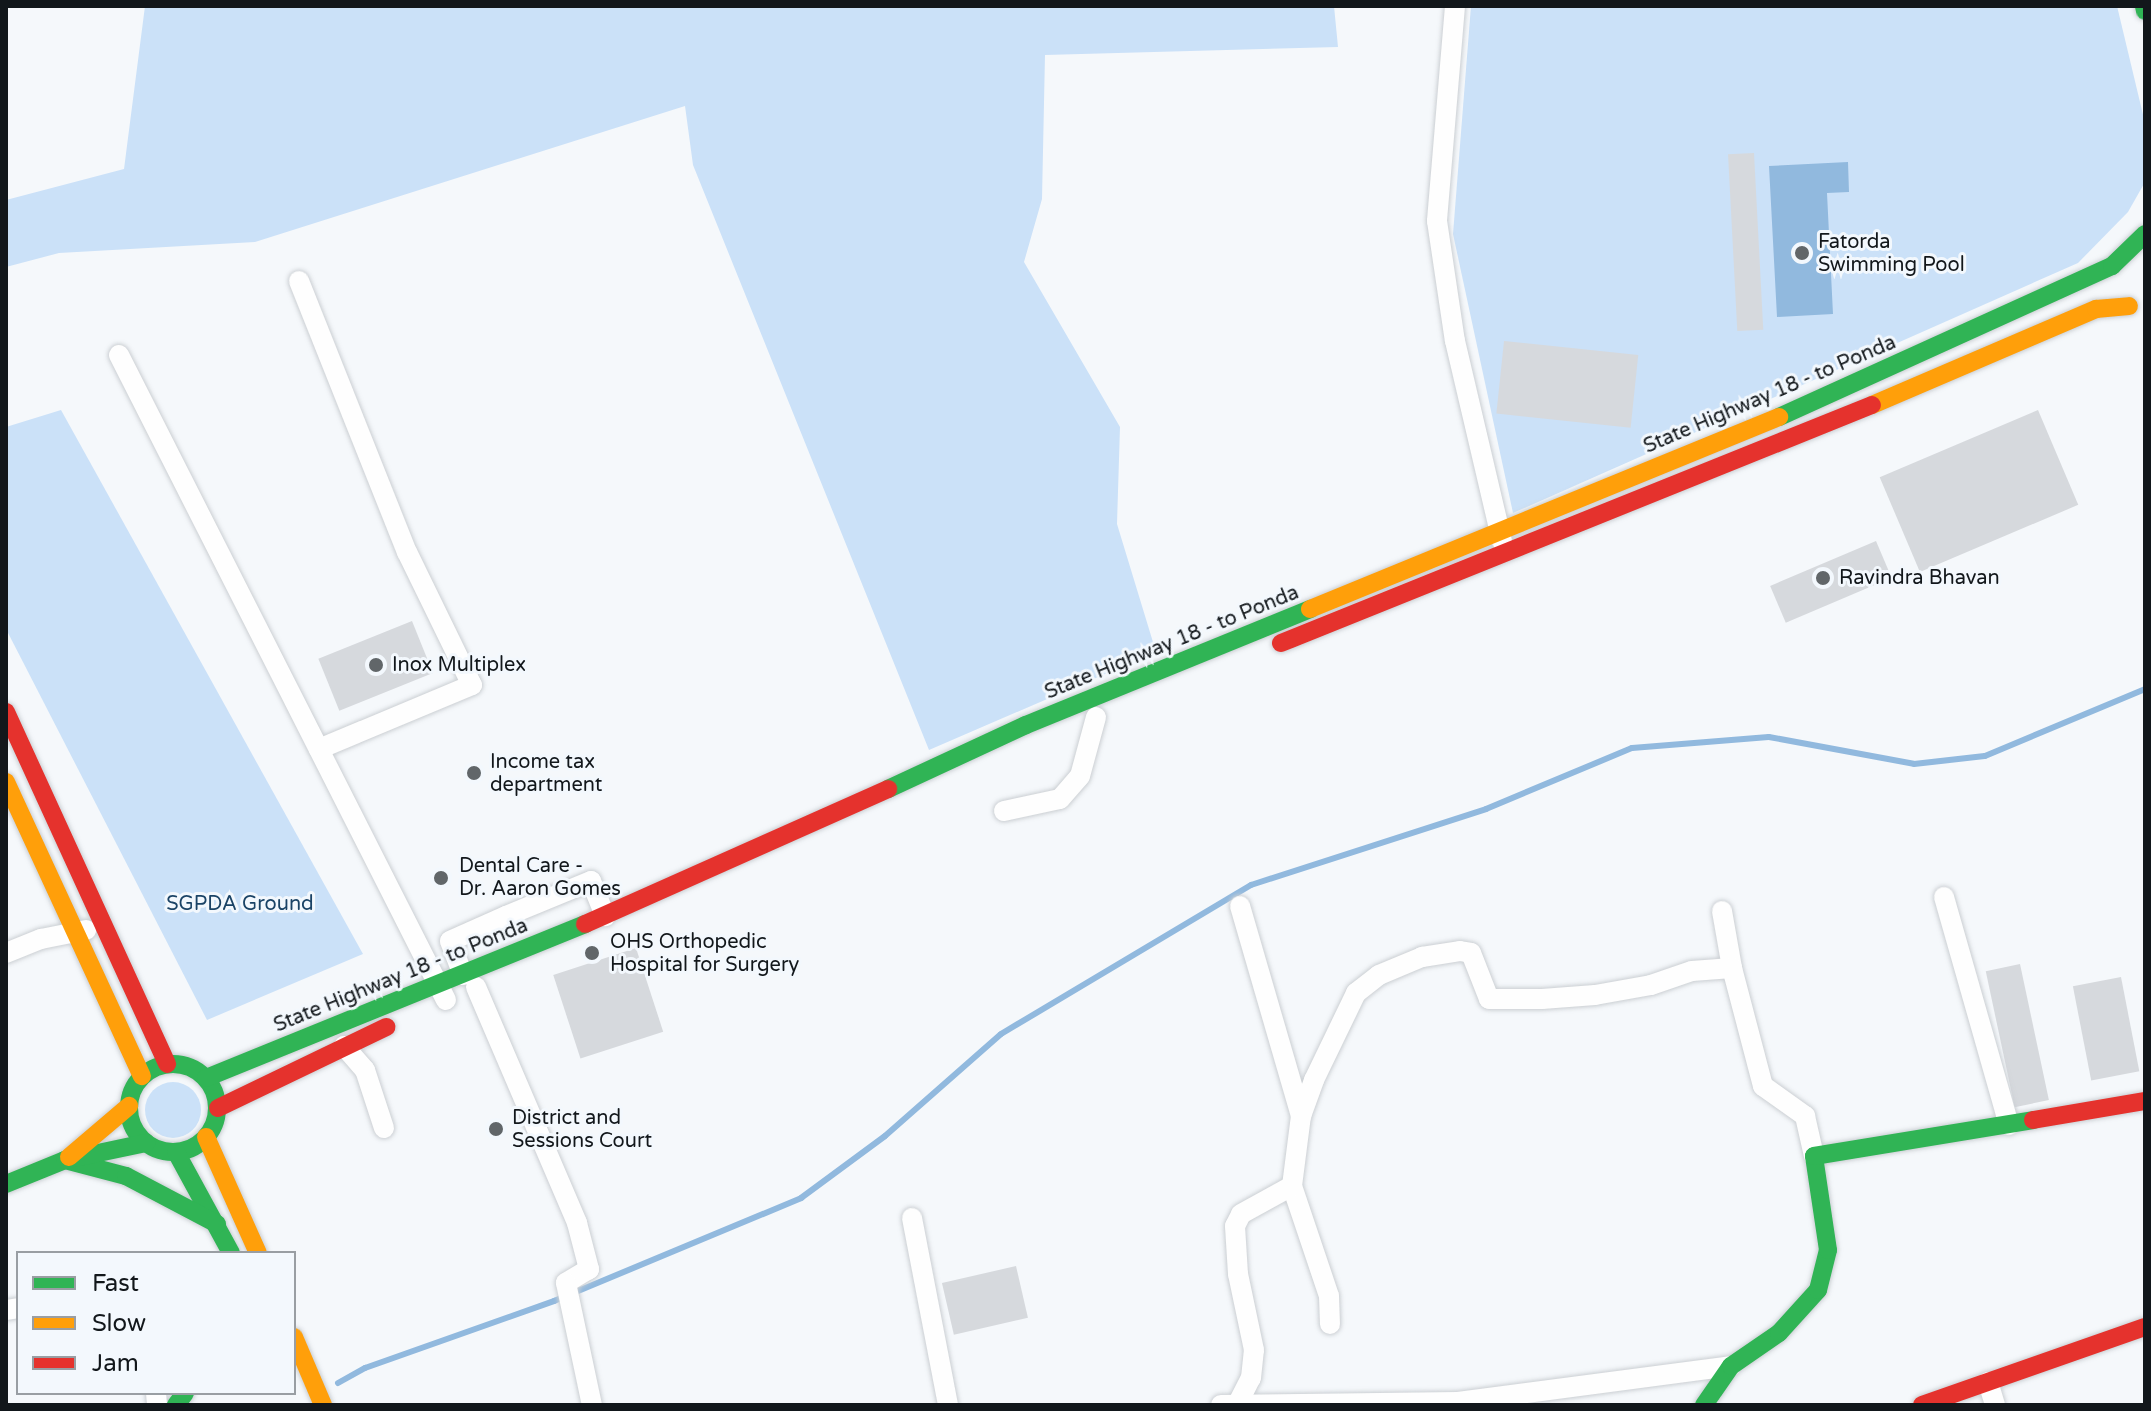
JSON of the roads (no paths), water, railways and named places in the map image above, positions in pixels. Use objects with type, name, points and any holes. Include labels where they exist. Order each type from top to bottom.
[{"type":"main road","name":"State Highway 18 - to Ponda","points":[[470,981],[605,916],[1026,725],[1744,433],[2112,266],[2143,237]]},
{"type":"main road","points":[[2112,266],[2113,286],[2139,308]]},
{"type":"main road","name":"State Highway 18 - to Ponda","points":[[218,1108],[443,993],[1096,717],[1503,556],[2096,309],[2139,308]]},
{"type":"main road","points":[[6,712],[167,1064]]},
{"type":"main road","points":[[6,782],[142,1076]]},
{"type":"main road","name":"State Highway 18 - to Ponda","points":[[206,1078],[443,993]]},
{"type":"main road","points":[[6,1184],[65,1160],[146,1143],[176,1152],[206,1137],[218,1108],[206,1078],[195,1069],[167,1064],[142,1076],[129,1106],[65,1160]]},
{"type":"main road","points":[[1704,1405],[1731,1366],[1792,1322],[1810,1303],[1824,1276],[1828,1250],[1814,1156],[2145,1101]]},
{"type":"main road","points":[[129,1106],[133,1127],[146,1143]]},
{"type":"main road","points":[[206,1137],[257,1251]]},
{"type":"main road","points":[[176,1152],[230,1251]]},
{"type":"main road","points":[[65,1160],[126,1176],[217,1224]]},
{"type":"main road","points":[[1922,1405],[2145,1327]]},
{"type":"main road","points":[[296,1342],[323,1405]]},
{"type":"street","points":[[1455,6],[1437,221],[1455,341],[1501,533],[1503,556]]},
{"type":"street","points":[[299,281],[407,552],[472,685],[319,749]]},
{"type":"street","points":[[119,355],[443,993]]},
{"type":"street","points":[[1004,811],[1060,799],[1080,776],[1096,717]]},
{"type":"street","points":[[592,1405],[566,1283],[589,1269],[577,1223],[450,941],[591,881],[605,916]]},
{"type":"street","points":[[1944,897],[2009,1125]]},
{"type":"street","points":[[1240,906],[1301,1116]]},
{"type":"street","points":[[1722,911],[1732,968],[1763,1086],[1805,1116],[1814,1156]]},
{"type":"street","points":[[6,953],[104,926]]},
{"type":"street","points":[[1330,1324],[1329,1296],[1292,1186],[1301,1116],[1336,1026],[1356,993],[1379,975],[1422,957],[1451,950],[1471,953],[1483,992],[1489,999],[1595,995],[1651,985],[1692,971],[1732,968]]},
{"type":"street","points":[[344,1046],[365,1070],[384,1128]]},
{"type":"street","points":[[1229,1404],[1251,1378],[1254,1350],[1238,1274],[1235,1226],[1241,1214],[1292,1186]]},
{"type":"street","points":[[912,1218],[948,1405]]},
{"type":"street","points":[[1229,1404],[1458,1402],[1731,1366]]},
{"type":"street","points":[[1988,1382],[1995,1405]]},
{"type":"water","name":"Fatorda Swimming Pool","points":[[1848,162],[1849,192],[1827,193],[1833,314],[1777,317],[1769,166]]},
{"type":"waterway","points":[[338,1383],[365,1368],[554,1301],[801,1198],[885,1136],[1001,1034],[1251,885],[1486,809],[1632,748],[1769,737],[1914,764],[1985,756],[2145,689]]},
{"type":"place","name":"Fatorda Swimming Pool","points":[[1802,253]]},
{"type":"place","name":"Ravindra Bhavan","points":[[1823,578]]},
{"type":"place","name":"Inox Multiplex","points":[[376,665]]},
{"type":"place","name":"Income tax department","points":[[474,773]]},
{"type":"place","name":"Dental Care - Dr. Aaron Gomes","points":[[441,878]]},
{"type":"place","name":"OHS Orthopedic Hospital for Surgery","points":[[592,953]]},
{"type":"place","name":"District and Sessions Court","points":[[496,1129]]},
{"type":"park label","name":"SGPDA Ground","points":[[240,904]]}]
